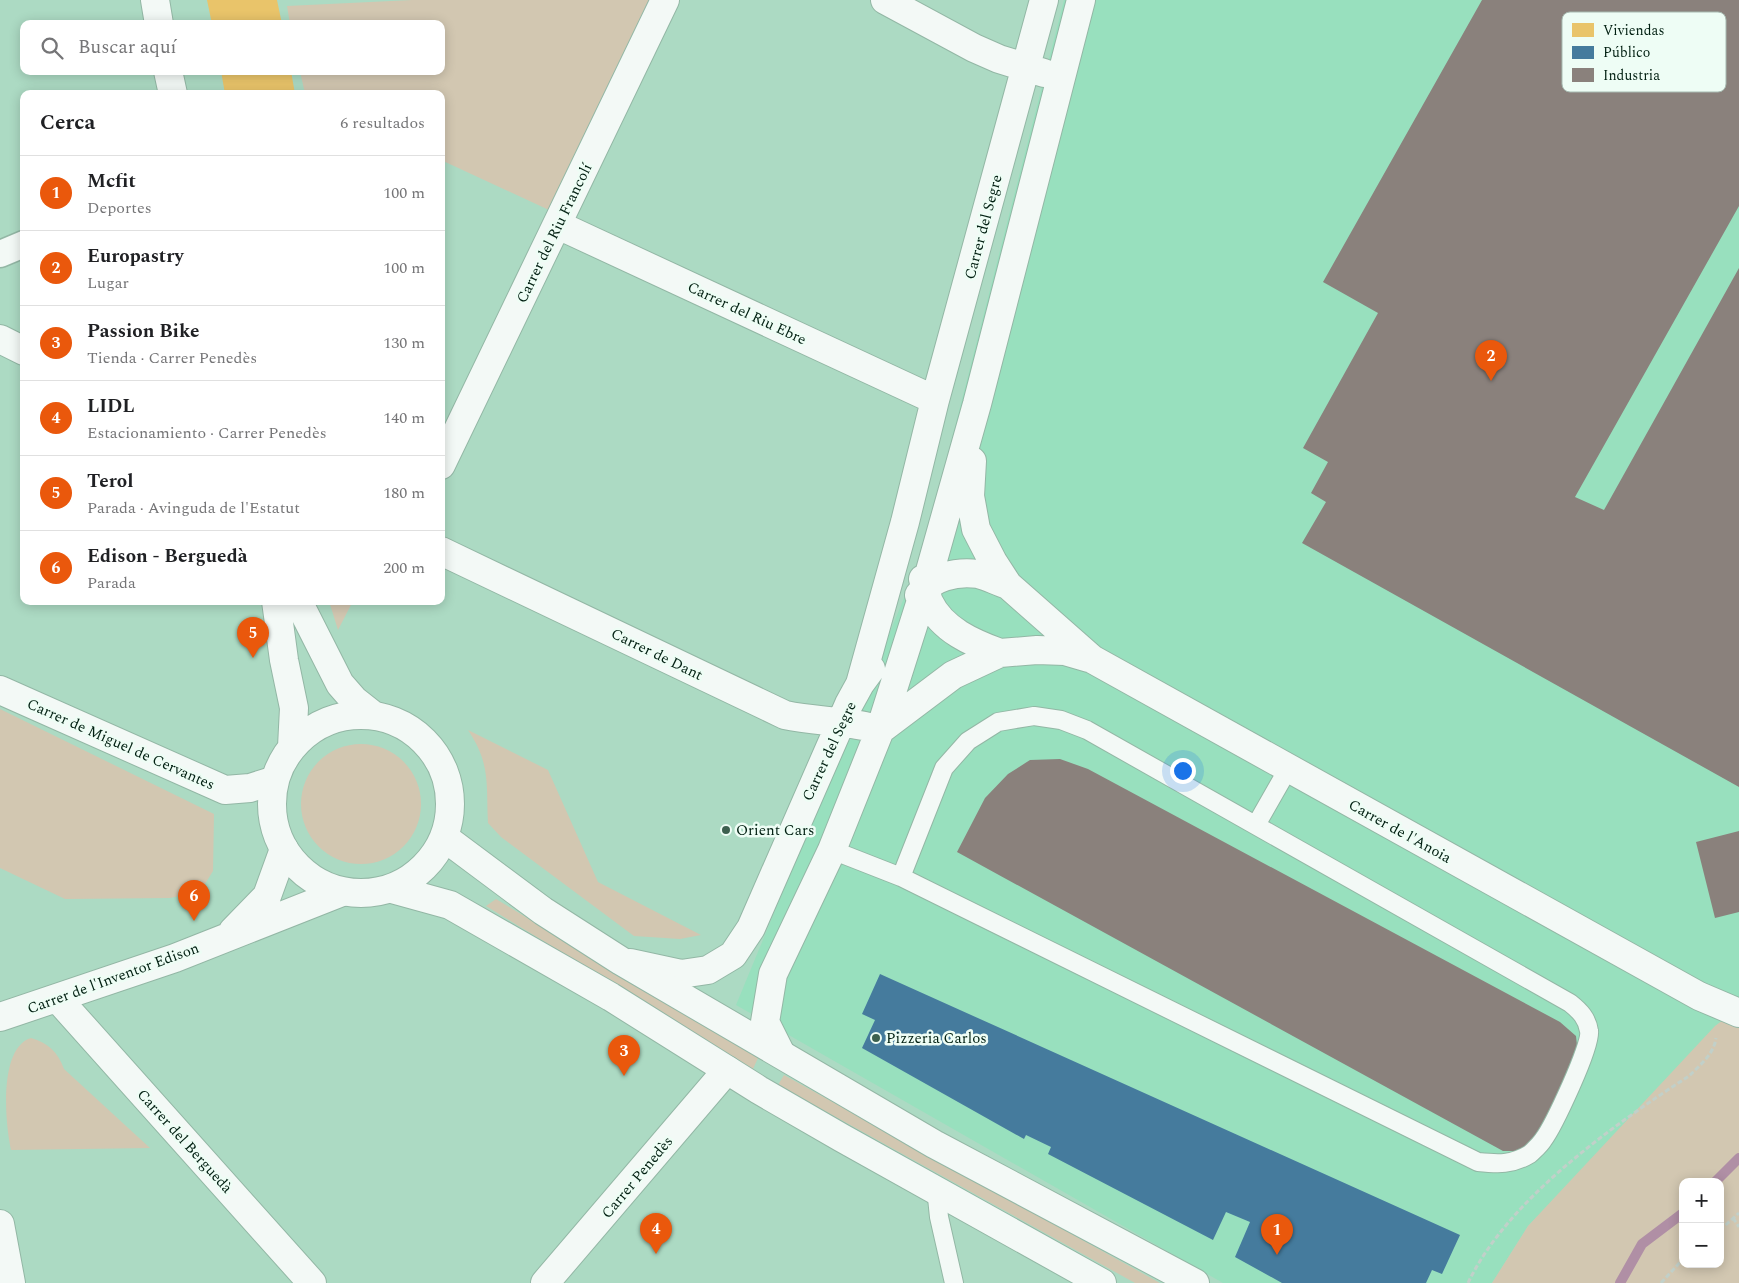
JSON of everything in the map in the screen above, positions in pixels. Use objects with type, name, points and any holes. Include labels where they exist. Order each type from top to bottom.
[{"type":"street","points":[[155,0],[158,20]]},
{"type":"street","name":"Carrer del Riu Francolí","points":[[445,457],[666,0]]},
{"type":"street","points":[[885,0],[974,48],[1027,68],[1059,77]]},
{"type":"street","name":"Carrer del Segre","points":[[860,684],[1044,0]]},
{"type":"street","name":"Carrer del Segre","points":[[781,1054],[765,1022],[773,974],[832,850],[880,730],[926,585],[977,404],[1059,77],[1081,0]]},
{"type":"street","points":[[169,75],[171,90]]},
{"type":"street","name":"Carrer del Riu Ebre","points":[[558,226],[935,400]]},
{"type":"street","points":[[0,254],[20,246]]},
{"type":"street","points":[[0,339],[20,349]]},
{"type":"street","name":"Carrer del Segre","points":[[977,404],[970,496],[976,529],[1008,585]]},
{"type":"street","name":"Carrer del Segre","points":[[922,454],[921,523],[916,549],[928,600],[936,613],[952,629],[974,643],[1000,652]]},
{"type":"street","name":"Carrer de Dant","points":[[445,553],[784,715],[804,719],[842,721],[880,730]]},
{"type":"street","points":[[926,585],[950,574],[979,574],[1008,585]]},
{"type":"street","name":"Carrer del Segre","points":[[621,961],[681,974],[708,970],[733,956],[751,928],[860,684],[892,639],[926,585]]},
{"type":"street","name":"Carrer de l'Anoia","points":[[1008,585],[1092,659],[1710,1001],[1739,1013]]},
{"type":"street","points":[[277,605],[284,660],[294,708],[292,747]]},
{"type":"street","points":[[300,605],[340,684],[354,700],[373,715]]},
{"type":"street","name":"Carrer de l'Anoia","points":[[1000,652],[1065,651],[1092,659]]},
{"type":"street","points":[[880,730],[953,675],[1000,652]]},
{"type":"street","name":"Carrer de Miguel de Cervantes","points":[[0,690],[225,790],[250,788],[272,781]]},
{"type":"street","points":[[373,715],[401,723],[426,742],[439,758],[450,787],[451,800],[445,838],[422,871],[392,889],[374,894],[342,892],[311,879],[288,857],[271,821],[272,781],[292,747],[326,721],[341,716],[373,715]]},
{"type":"street","points":[[445,838],[543,912],[621,961],[934,1144],[1195,1283]]},
{"type":"street","name":"Carrer de l'Inventor Edison","points":[[226,937],[267,896],[284,849]]},
{"type":"street","points":[[392,889],[450,905],[611,997],[727,1070],[842,1138],[936,1188],[1102,1283]]},
{"type":"street","name":"Carrer de l'Inventor Edison","points":[[0,1018],[175,958],[342,892]]},
{"type":"street","name":"Carrer del Berguedà","points":[[58,999],[312,1283]]},
{"type":"street","name":"Carrer de l'Anoia","points":[[1710,1001],[1728,1030]]},
{"type":"street","name":"Carrer Penedès","points":[[548,1280],[727,1070]]},
{"type":"street","points":[[0,1224],[11,1283]]},
{"type":"lane","points":[[832,850],[901,876],[1478,1162],[1504,1165],[1515,1162],[1531,1153],[1544,1140],[1585,1053],[1590,1032],[1583,1014],[1570,1003],[1086,730],[1061,720],[1034,716],[998,722],[968,741],[944,768],[901,876]]},
{"type":"lane","points":[[1256,825],[1288,769]]},
{"type":"lane","points":[[936,1188],[939,1217],[954,1283]]},
{"type":"path","points":[[1468,1283],[1496,1238],[1513,1216],[1557,1174],[1688,1076],[1705,1061],[1728,1030]]},
{"type":"path","points":[[1724,1226],[1739,1213]]},
{"type":"path","points":[[1733,1218],[1739,1227]]},
{"type":"path","points":[[1661,1283],[1679,1263]]},
{"type":"shaded area","points":[[412,0],[649,0],[549,210],[445,162],[445,90],[304,90],[301,75],[445,75],[445,20],[289,20],[287,6]]},
{"type":"shaded area","points":[[1064,0],[1739,0],[1739,1008],[1528,1226],[1492,1283],[1223,1283],[736,1005],[923,552]]},
{"type":"shaded area","points":[[330,605],[351,605],[338,630]]},
{"type":"shaded area","points":[[0,709],[214,814],[213,871],[200,892],[170,898],[65,899],[0,868]]},
{"type":"shaded area","points":[[468,730],[548,770],[598,882],[701,935],[680,939],[634,936],[501,837],[488,823],[487,786],[484,764],[481,754]]},
{"type":"shaded area","points":[[361,744],[373,745],[384,749],[394,754],[403,762],[411,771],[416,781],[420,792],[420,816],[416,827],[411,837],[403,846],[394,854],[384,859],[373,863],[361,864],[349,863],[338,859],[328,854],[319,846],[311,837],[306,827],[302,816],[301,804],[302,792],[306,781],[311,771],[319,762],[328,754],[338,749],[349,745]]},
{"type":"shaded area","points":[[496,899],[758,1058],[753,1069],[486,906]]},
{"type":"shaded area","points":[[1739,1008],[1739,1283],[1492,1283],[1528,1226],[1715,1026]]},
{"type":"shaded area","points":[[31,1038],[52,1049],[64,1069],[150,1148],[11,1150],[6,1102],[9,1069],[14,1055],[21,1044]]},
{"type":"shaded area","points":[[784,1075],[1160,1283],[1135,1283],[778,1085]]},
{"type":"building: Viviendas","points":[[207,0],[277,0],[281,20],[211,20]]},
{"type":"building: Viviendas","points":[[222,75],[292,75],[294,90],[224,90]]},
{"type":"building: Público","points":[[880,974],[1460,1235],[1442,1274],[1432,1270],[1426,1283],[1282,1283],[1235,1257],[1250,1222],[1226,1212],[1213,1240],[1048,1154],[1051,1147],[1026,1135],[1024,1139],[862,1048],[875,1020],[862,1014]]},
{"type":"building: Industria","points":[[1482,0],[1739,0],[1739,206],[1575,497],[1604,510],[1739,268],[1739,787],[1302,543],[1326,502],[1311,493],[1328,462],[1303,448],[1378,313],[1323,282]]},
{"type":"building: Industria","points":[[1060,759],[1088,769],[1560,1022],[1576,1036],[1578,1055],[1535,1142],[1521,1151],[1503,1151],[957,852],[985,798],[1008,774],[1030,760]]},
{"type":"building: Industria","points":[[1739,831],[1739,912],[1715,918],[1696,842]]},
{"type":"waterway","points":[[1719,1178],[1739,1158]]},
{"type":"waterway","points":[[1620,1283],[1642,1244],[1679,1216]]},
{"type":"place","name":"Europastry","points":[[1491,381]]},
{"type":"place","name":"Terol","points":[[253,658]]},
{"type":"place","name":"Orient Cars","points":[[726,830]]},
{"type":"place","name":"Edison - Berguedà","points":[[194,921]]},
{"type":"place","name":"Pizzeria Carlos","points":[[876,1038]]},
{"type":"place","name":"Passion Bike","points":[[624,1076]]},
{"type":"place","name":"LIDL","points":[[656,1254]]},
{"type":"place","name":"Mcfit","points":[[1277,1255]]}]
